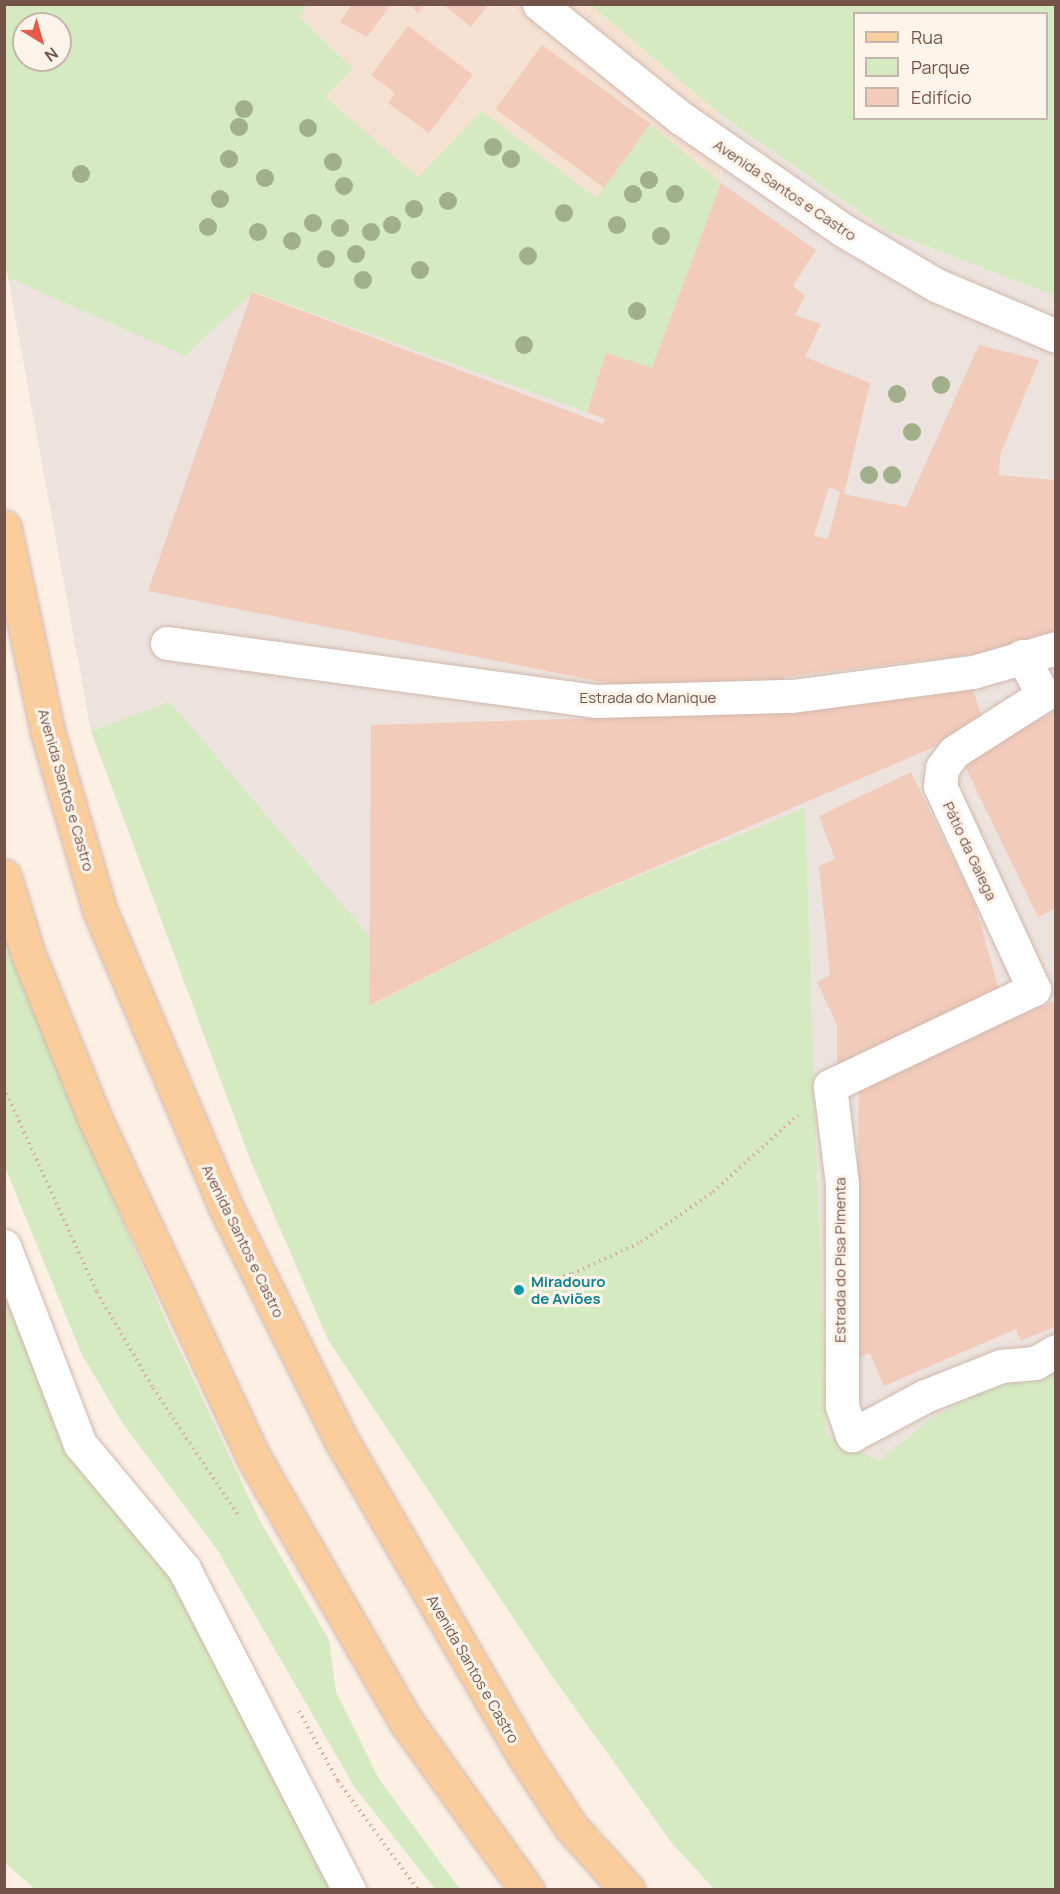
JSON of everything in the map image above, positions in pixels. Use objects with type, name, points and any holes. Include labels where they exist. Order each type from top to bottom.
[{"type":"main road","name":"Avenida Santos e Castro","points":[[4,527],[47,730],[100,911],[225,1206],[340,1438],[523,1754],[571,1827],[628,1890]]},
{"type":"main road","points":[[4,876],[28,954],[96,1119],[255,1460],[407,1723],[527,1890]]},
{"type":"street","name":"Avenida Santos e Castro","points":[[539,4],[681,118],[843,230],[936,285],[1056,336]]},
{"type":"street","name":"Estrada do Manique","points":[[166,643],[596,701],[792,696],[973,672],[1056,648]]},
{"type":"street","name":"Pátio da Galega","points":[[830,1086],[1034,989],[940,786],[942,768],[954,752],[1043,694],[1022,656]]},
{"type":"street","name":"Estrada do Pisa Pimenta","points":[[830,1086],[842,1184],[842,1406],[852,1435],[925,1396],[1001,1366],[1035,1363],[1056,1351]]},
{"type":"street","points":[[4,1246],[80,1444],[184,1569],[350,1890]]},
{"type":"path","points":[[535,1284],[572,1274],[640,1242],[713,1192],[830,1086]]},
{"type":"path","points":[[4,1088],[97,1292],[153,1388],[240,1518]]},
{"type":"shaded area","points":[[261,5],[591,5],[717,112],[721,183],[587,412],[315,314]]},
{"type":"shaded area","points":[[717,112],[887,231],[1055,296],[1055,1367],[931,1418],[879,1461],[826,1435],[805,808],[567,905],[369,1006],[171,703],[91,731],[8,278],[185,356],[252,292],[315,314],[606,353],[627,361],[721,183]]},
{"type":"green space","points":[[4,5],[307,5],[300,17],[353,69],[325,97],[418,177],[482,111],[596,198],[650,124],[721,183],[652,368],[606,353],[587,412],[253,292],[185,356],[8,278],[4,257]]},
{"type":"green space","points":[[591,5],[1055,5],[1055,296],[887,231],[717,112]]},
{"type":"green space","points":[[170,702],[370,937],[370,1006],[567,905],[805,808],[826,1435],[879,1461],[931,1418],[999,1383],[1055,1367],[1055,1889],[714,1889],[671,1842],[552,1676],[328,1340],[250,1159],[91,731]]},
{"type":"green space","points":[[4,901],[98,1163],[166,1321],[259,1519],[329,1640],[336,1692],[379,1779],[460,1889],[435,1889],[355,1788],[216,1548],[123,1424],[81,1353],[5,1167]]},
{"type":"green space","points":[[4,1270],[74,1449],[183,1580],[336,1889],[35,1889],[5,1863]]},
{"type":"building","points":[[352,4],[391,4],[367,37],[340,22]]},
{"type":"building","points":[[408,4],[425,4],[418,13]]},
{"type":"building","points":[[443,4],[489,4],[471,27]]},
{"type":"building","points":[[408,26],[473,75],[429,133],[388,103],[395,93],[371,75]]},
{"type":"building","points":[[542,45],[650,124],[604,188],[496,109]]},
{"type":"building","points":[[721,183],[816,250],[793,286],[805,296],[795,315],[821,324],[805,357],[870,383],[844,494],[906,507],[979,345],[1039,360],[1000,455],[999,475],[1056,480],[1056,634],[986,653],[784,677],[781,689],[617,685],[148,591],[252,292],[603,424],[605,419],[587,412],[606,353],[652,368]],"holes":[[[829,487],[840,492],[828,539],[814,536]]]},
{"type":"building","points":[[973,690],[982,717],[955,738],[567,905],[369,1006],[371,725],[802,712]]},
{"type":"building","points":[[1056,711],[1056,908],[1038,917],[961,758]]},
{"type":"building","points":[[911,772],[976,907],[999,990],[837,1067],[837,1025],[817,982],[830,975],[819,866],[835,859],[819,816]]},
{"type":"building","points":[[1056,1000],[1056,1326],[1021,1341],[1016,1329],[884,1386],[870,1353],[855,1360],[859,1085]]},
{"type":"place","name":"Miradouro de Aviões","points":[[519,1290]]}]
